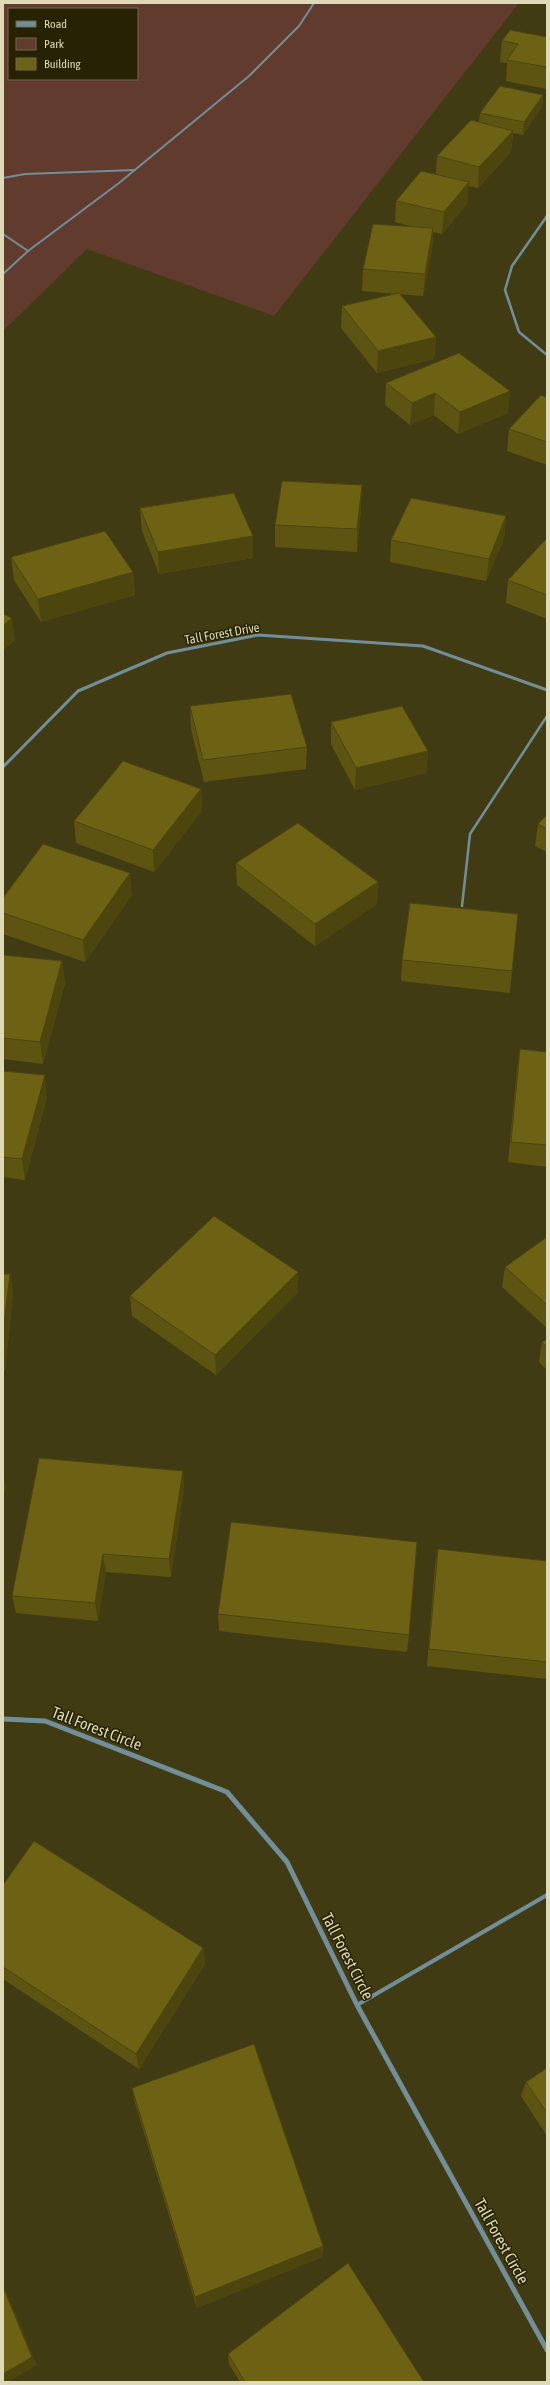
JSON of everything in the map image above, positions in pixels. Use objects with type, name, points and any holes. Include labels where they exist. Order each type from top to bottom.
[{"type":"street","points":[[547,216],[512,266],[505,290],[519,332],[547,355]]},
{"type":"street","name":"Tall Forest Drive","points":[[3,766],[78,691],[167,653],[258,635],[423,646],[547,690]]},
{"type":"street","name":"Tall Forest Circle","points":[[3,1719],[45,1721],[227,1792],[286,1862],[357,2005],[547,2350]]},
{"type":"lane","points":[[3,274],[28,251],[135,170],[249,76],[299,26],[314,3]]},
{"type":"lane","points":[[3,178],[25,174],[135,170]]},
{"type":"lane","points":[[3,234],[28,251]]},
{"type":"lane","points":[[462,906],[470,834],[547,716]]},
{"type":"lane","points":[[357,2005],[547,1895]]},
{"type":"green space","points":[[3,3],[519,3],[274,316],[87,249],[3,331]]},
{"type":"building","points":[[510,30],[547,37],[547,67],[507,60],[518,44],[502,41]]},
{"type":"building","points":[[500,86],[543,95],[524,122],[480,113]]},
{"type":"building","points":[[471,120],[513,131],[479,167],[437,156]]},
{"type":"building","points":[[421,171],[469,182],[444,212],[396,201]]},
{"type":"building","points":[[373,224],[433,228],[425,274],[363,269]]},
{"type":"building","points":[[399,293],[436,337],[378,351],[342,306]]},
{"type":"building","points":[[459,353],[510,391],[460,412],[435,393],[412,403],[386,383]]},
{"type":"building","points":[[541,395],[547,398],[547,442],[509,429]]},
{"type":"building","points":[[282,481],[362,485],[357,529],[275,525]]},
{"type":"building","points":[[234,493],[253,536],[158,552],[140,508]]},
{"type":"building","points":[[411,498],[506,516],[489,559],[391,540]]},
{"type":"building","points":[[105,531],[133,572],[38,599],[11,557]]},
{"type":"building","points":[[547,538],[547,595],[508,580]]},
{"type":"building","points":[[3,614],[12,618],[3,626]]},
{"type":"building","points":[[291,694],[307,747],[203,760],[190,706]]},
{"type":"building","points":[[402,706],[428,751],[356,768],[331,722]]},
{"type":"building","points":[[123,761],[201,789],[153,850],[74,821]]},
{"type":"building","points":[[547,815],[547,829],[538,824]]},
{"type":"building","points":[[298,823],[378,882],[315,924],[236,863]]},
{"type":"building","points":[[43,844],[130,873],[83,940],[3,913],[3,898]]},
{"type":"building","points":[[410,903],[518,914],[512,971],[402,960]]},
{"type":"building","points":[[3,955],[62,961],[40,1042],[3,1038]]},
{"type":"building","points":[[520,1049],[547,1052],[547,1145],[511,1142]]},
{"type":"building","points":[[3,1071],[45,1075],[22,1159],[3,1157]]},
{"type":"building","points":[[214,1216],[298,1272],[215,1355],[130,1296]]},
{"type":"building","points":[[547,1237],[547,1305],[505,1267]]},
{"type":"building","points":[[3,1274],[10,1274],[3,1332]]},
{"type":"building","points":[[547,1339],[547,1347],[542,1342]]},
{"type":"building","points":[[39,1458],[183,1471],[169,1559],[103,1554],[95,1603],[12,1596]]},
{"type":"building","points":[[231,1522],[417,1542],[409,1635],[218,1614]]},
{"type":"building","points":[[438,1549],[547,1561],[547,1662],[429,1649]]},
{"type":"building","points":[[34,1841],[203,1948],[136,2054],[3,1967],[3,1885]]},
{"type":"building","points":[[254,2044],[323,2246],[195,2297],[132,2088]]},
{"type":"building","points":[[547,2068],[547,2113],[526,2082]]},
{"type":"building","points":[[348,2263],[424,2382],[245,2382],[228,2354]]},
{"type":"building","points":[[3,2287],[32,2357],[3,2374]]}]
